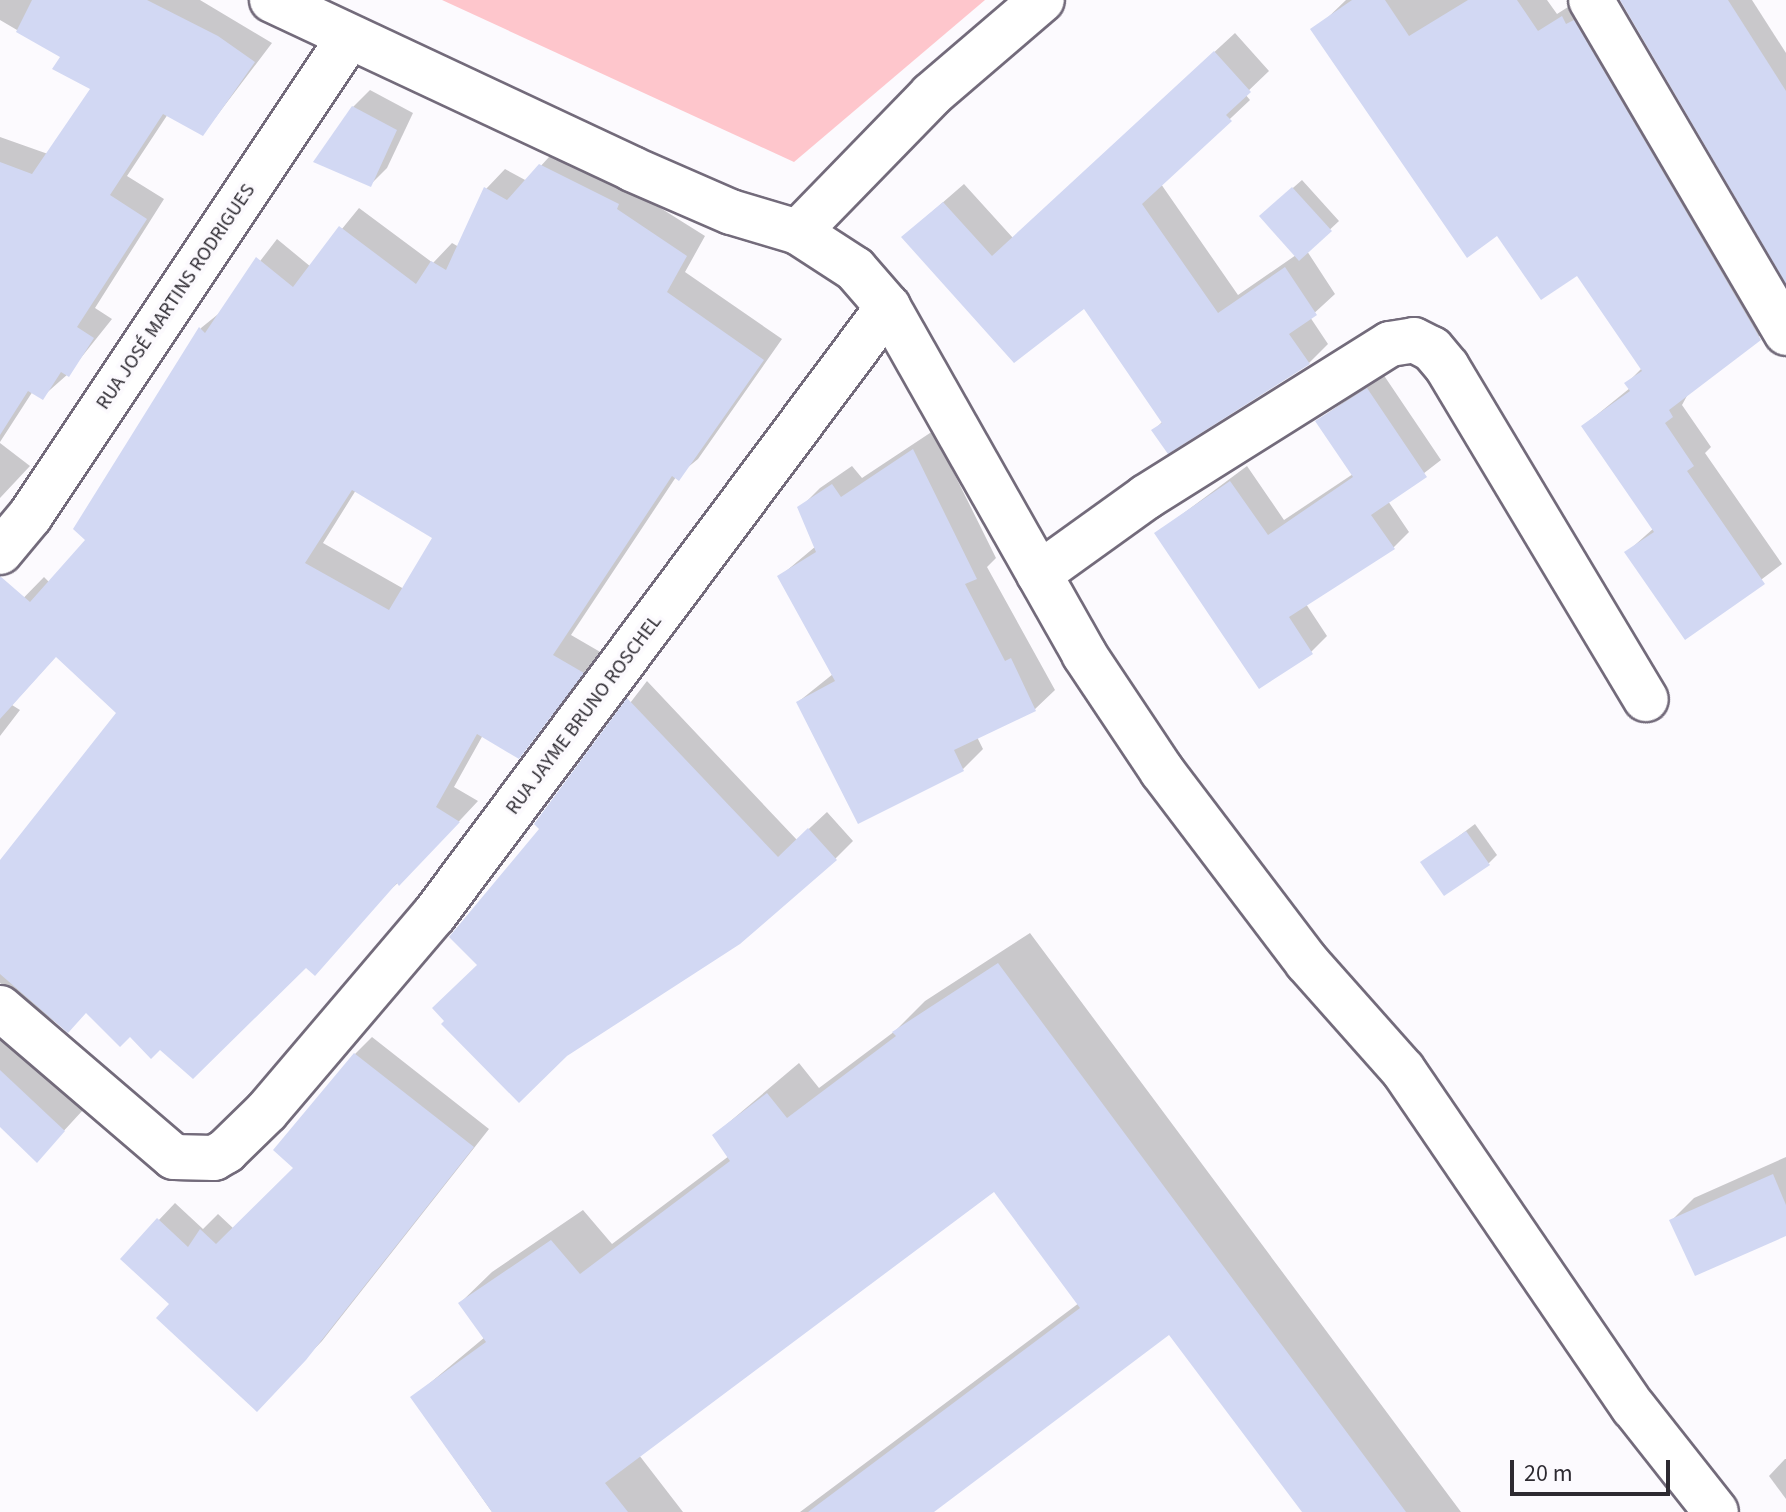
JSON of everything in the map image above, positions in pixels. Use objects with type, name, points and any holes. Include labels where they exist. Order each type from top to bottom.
[{"type":"street","points":[[272,0],[348,39],[703,200],[798,232],[838,254],[888,307],[1084,654],[1162,771],[1307,962],[1403,1070],[1634,1408],[1716,1512]]},
{"type":"street","points":[[798,232],[931,95],[1042,0]]},
{"type":"street","points":[[1591,0],[1786,333]]},
{"type":"street","name":"RUA JOSÉ MARTINS RODRIGUES","points":[[0,552],[30,516],[348,39]]},
{"type":"street","name":"RUA JAYME BRUNO ROSCHEL","points":[[0,1008],[174,1157],[214,1158],[267,1111],[434,915],[888,307]]},
{"type":"street","points":[[1039,574],[1146,497],[1390,344],[1414,340],[1432,349],[1447,367],[1646,699]]},
{"type":"shaded area","points":[[442,0],[985,0],[794,162]]},
{"type":"building","points":[[32,0],[147,0],[218,36],[255,62],[203,136],[163,114],[110,195],[147,219],[77,327],[94,338],[69,377],[61,372],[43,400],[28,391],[0,435],[0,162],[32,174],[90,89],[52,69],[60,57],[16,32]]},
{"type":"building","points":[[1352,0],[1385,0],[1409,36],[1468,0],[1517,0],[1538,31],[1562,16],[1566,24],[1574,20],[1761,340],[1669,410],[1673,417],[1665,423],[1694,466],[1687,471],[1765,584],[1685,640],[1624,552],[1654,532],[1581,426],[1630,391],[1624,383],[1642,371],[1577,276],[1541,300],[1497,236],[1467,258],[1310,29]]},
{"type":"building","points":[[1620,0],[1728,0],[1786,91],[1786,284]]},
{"type":"building","points":[[1214,51],[1251,92],[1226,115],[1232,121],[1142,204],[1218,313],[1285,267],[1317,315],[1289,334],[1310,364],[1168,454],[1151,430],[1162,423],[1084,309],[1014,363],[901,237],[943,202],[992,256]]},
{"type":"building","points":[[352,106],[397,130],[371,187],[313,162]]},
{"type":"building","points":[[539,164],[619,204],[617,209],[687,256],[667,292],[764,360],[679,481],[672,476],[553,655],[584,673],[519,759],[477,734],[436,807],[460,822],[399,886],[397,883],[315,976],[306,968],[193,1079],[160,1050],[151,1059],[130,1037],[120,1047],[86,1013],[68,1033],[0,974],[0,860],[116,713],[56,657],[0,719],[0,576],[30,602],[85,540],[73,529],[199,327],[205,333],[256,257],[293,287],[339,226],[416,284],[431,261],[446,270],[484,187],[507,200]],"holes":[[[352,490],[432,538],[389,610],[305,563]]]},
{"type":"building","points":[[1292,187],[1332,231],[1299,261],[1259,216]]},
{"type":"building","points":[[1367,388],[1427,477],[1371,515],[1395,549],[1289,617],[1313,654],[1259,689],[1154,533],[1230,481],[1268,535],[1353,477],[1315,421]]},
{"type":"building","points":[[913,449],[977,579],[965,584],[1005,661],[1011,658],[1036,711],[954,750],[964,771],[858,824],[796,702],[835,681],[777,576],[816,552],[797,507],[832,484],[841,497]]},
{"type":"building","points":[[627,698],[778,857],[808,828],[837,860],[740,944],[567,1056],[519,1103],[441,1024],[444,1021],[432,1008],[477,965],[449,937],[539,829],[534,824]]},
{"type":"building","points":[[1466,831],[1490,865],[1444,896],[1420,862]]},
{"type":"building","points":[[998,963],[1406,1512],[1302,1512],[1169,1335],[934,1512],[808,1512],[1080,1308],[994,1192],[605,1483],[628,1512],[492,1512],[410,1397],[486,1342],[458,1303],[551,1240],[580,1274],[730,1161],[712,1135],[767,1093],[787,1118],[896,1036],[892,1032]]},
{"type":"building","points":[[354,1053],[474,1147],[306,1360],[257,1412],[156,1318],[169,1304],[120,1259],[157,1218],[188,1247],[200,1229],[216,1244],[293,1168],[273,1150]]},
{"type":"building","points":[[0,1070],[65,1131],[37,1163],[0,1127]]},
{"type":"building","points":[[1773,1174],[1786,1205],[1786,1236],[1695,1276],[1669,1220]]}]
